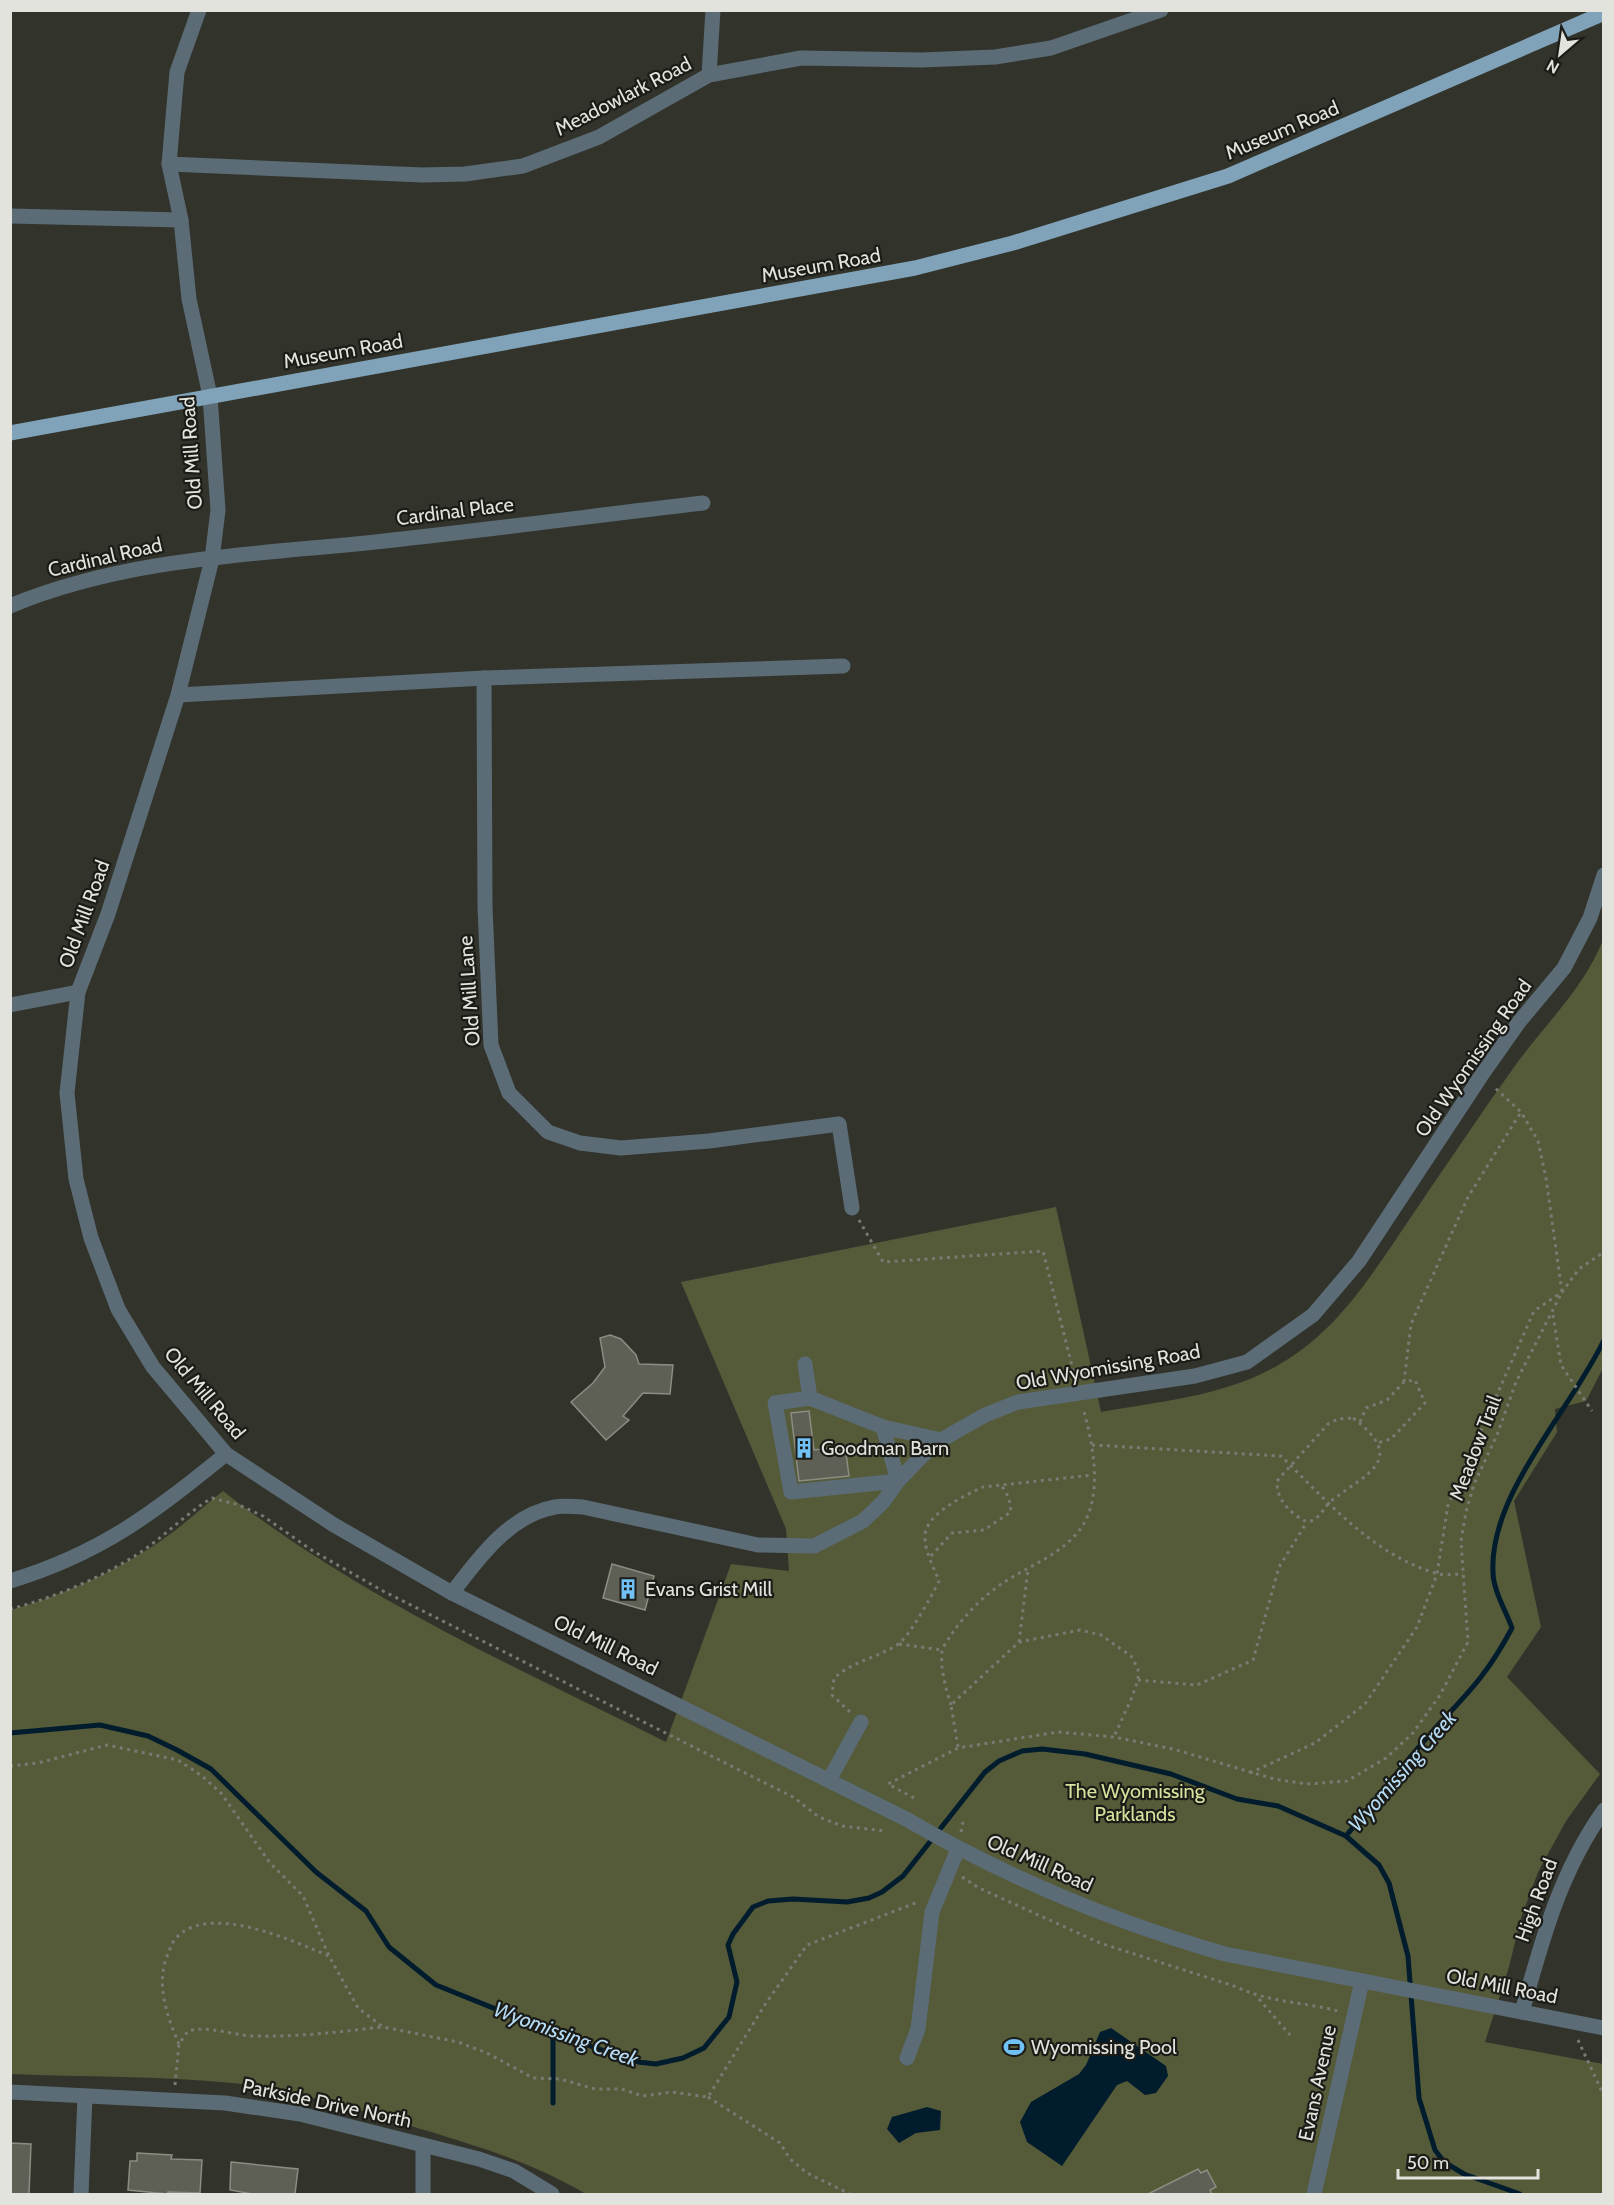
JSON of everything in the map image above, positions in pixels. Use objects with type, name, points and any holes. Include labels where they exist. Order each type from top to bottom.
[{"type":"main road","name":"Museum Road","points":[[10,433],[854,280],[915,268],[1013,243],[1228,176],[1604,13]]},
{"type":"street","name":"Old Mill Road","points":[[199,10],[177,72],[169,165],[181,220],[189,299],[210,396],[218,510],[212,559],[178,695],[108,914],[78,992],[67,1093],[76,1179],[91,1238],[118,1308],[153,1367],[226,1454],[334,1525],[452,1593],[829,1780],[955,1847],[1073,1902],[1164,1937],[1247,1959],[1604,2028]]},
{"type":"street","points":[[709,75],[713,10]]},
{"type":"street","name":"Meadowlark Road","points":[[169,165],[422,175],[465,174],[523,166],[598,137],[709,75],[801,58],[933,60],[995,57],[1051,48],[1161,10]]},
{"type":"street","points":[[10,216],[181,220]]},
{"type":"street","name":"Cardinal Place","points":[[212,559],[475,531],[703,503]]},
{"type":"street","name":"Cardinal Road","points":[[10,606],[71,584],[126,570],[212,559]]},
{"type":"street","points":[[178,695],[484,678],[843,666]]},
{"type":"street","name":"Old Mill Lane","points":[[484,678],[485,907],[491,1045],[509,1092],[548,1132],[580,1143],[621,1148],[709,1141],[839,1124],[852,1208]]},
{"type":"street","name":"Old Wyomissing Road","points":[[452,1593],[481,1555],[504,1534],[524,1519],[554,1507],[583,1507],[758,1545],[814,1546],[863,1521],[883,1502],[898,1481],[941,1440],[966,1424],[1018,1402],[1195,1376],[1247,1362],[1312,1315],[1359,1261],[1481,1076],[1569,959],[1590,918],[1604,875]]},
{"type":"street","points":[[10,1005],[78,992]]},
{"type":"street","points":[[805,1364],[810,1398]]},
{"type":"street","points":[[883,1427],[898,1481],[792,1492],[775,1403],[810,1398],[883,1427],[941,1440]]},
{"type":"street","points":[[10,1581],[72,1559],[125,1531],[147,1517],[226,1454]]},
{"type":"street","points":[[829,1780],[861,1722]]},
{"type":"street","name":"High Road","points":[[1522,2012],[1548,1918],[1563,1880],[1588,1832],[1604,1810]]},
{"type":"street","points":[[908,2058],[918,2029],[932,1912],[955,1847]]},
{"type":"street","name":"Evans Avenue","points":[[1314,2194],[1362,1981]]},
{"type":"street","name":"Parkside Drive North","points":[[10,2092],[174,2100],[271,2109],[479,2159],[514,2172],[552,2194]]},
{"type":"street","points":[[81,2194],[84,2096]]},
{"type":"street","points":[[423,2145],[423,2194]]},
{"type":"path","points":[[1481,1076],[1521,1112],[1538,1141],[1546,1178],[1562,1292]]},
{"type":"path","points":[[1404,1382],[1411,1324],[1468,1197],[1521,1112]]},
{"type":"path","points":[[852,1208],[883,1262],[1043,1251],[1092,1445],[1094,1489],[1088,1512],[1079,1531],[1054,1554],[1004,1583],[983,1599],[956,1628],[942,1650],[945,1684],[958,1748]]},
{"type":"path","points":[[1250,1773],[1315,1743],[1365,1704],[1417,1627],[1437,1574],[1448,1505],[1534,1311],[1562,1292],[1580,1269],[1604,1252]]},
{"type":"path","name":"Meadow Trail","points":[[914,1798],[888,1784],[958,1748],[1058,1732],[1114,1737],[1173,1749],[1250,1773],[1307,1784],[1347,1781],[1386,1758],[1413,1733],[1440,1695],[1468,1642],[1461,1541],[1474,1484],[1497,1435],[1516,1382],[1562,1292]]},
{"type":"path","points":[[1552,1315],[1561,1365],[1593,1411]]},
{"type":"path","points":[[1359,1423],[1365,1408],[1387,1400],[1404,1382],[1415,1380],[1425,1403],[1391,1439],[1377,1443]]},
{"type":"path","points":[[1138,1680],[1197,1685],[1253,1660],[1279,1567],[1307,1522],[1319,1517],[1328,1503],[1372,1472],[1379,1458],[1380,1448],[1372,1432],[1353,1418],[1328,1424],[1277,1481],[1278,1494],[1290,1510],[1307,1522]]},
{"type":"path","points":[[1092,1445],[1281,1456],[1356,1529],[1405,1560],[1437,1574],[1463,1574]]},
{"type":"path","points":[[899,1644],[939,1581],[930,1556],[926,1530],[938,1515],[967,1494],[983,1487],[1093,1475]]},
{"type":"path","points":[[930,1556],[952,1533],[984,1530],[1011,1512],[1009,1498],[1002,1485]]},
{"type":"path","points":[[10,1609],[104,1573],[140,1553],[212,1498],[263,1516],[306,1546],[383,1591],[793,1797],[819,1817],[842,1826],[885,1831]]},
{"type":"path","points":[[1019,1641],[1028,1570]]},
{"type":"path","points":[[951,1705],[1019,1641],[1080,1630],[1101,1635],[1131,1656],[1137,1669],[1138,1680],[1114,1737]]},
{"type":"path","points":[[861,1722],[832,1695],[830,1690],[834,1678],[869,1656],[899,1644],[942,1650]]},
{"type":"path","points":[[10,1766],[38,1763],[107,1745],[178,1760],[202,1776],[221,1793],[270,1863],[303,1896],[329,1956],[358,2008],[382,2027]]},
{"type":"path","points":[[955,1847],[963,1822]]},
{"type":"path","points":[[956,1872],[979,1888],[1100,1943],[1237,1987],[1258,1997],[1303,2002],[1345,2013]]},
{"type":"path","points":[[708,2097],[766,2003],[807,1945],[937,1896]]},
{"type":"path","points":[[174,2100],[179,2043],[170,2025],[163,1993],[164,1963],[175,1938],[192,1927],[217,1923],[253,1928],[329,1956]]},
{"type":"path","points":[[1258,1997],[1290,2035]]},
{"type":"path","points":[[1570,2021],[1604,2096]]},
{"type":"path","points":[[179,2043],[188,2031],[201,2028],[252,2036],[279,2036],[382,2027],[458,2042],[487,2053],[533,2078],[560,2079],[595,2088],[621,2089],[644,2096],[672,2092],[708,2097],[780,2143],[790,2159],[807,2173],[850,2194]]},
{"type":"green space","name":"The Wyomissing Parklands","points":[[1603,940],[1603,1368],[1586,1401],[1555,1409],[1557,1432],[1514,1501],[1541,1627],[1507,1677],[1600,1774],[1566,1821],[1538,1872],[1521,1918],[1509,1967],[1485,2042],[1603,2064],[1603,2194],[586,2194],[541,2171],[475,2146],[298,2094],[233,2083],[177,2079],[11,2074],[11,1610],[83,1584],[134,1558],[169,1535],[223,1491],[275,1529],[382,1597],[494,1657],[666,1742],[731,1564],[789,1571],[786,1529],[681,1282],[1056,1207],[1101,1412],[1194,1396],[1260,1375],[1301,1350],[1320,1335],[1353,1300],[1512,1070],[1574,991],[1595,958]]},
{"type":"water","points":[[1111,2028],[1166,2066],[1168,2076],[1156,2093],[1145,2095],[1127,2081],[1117,2085],[1062,2166],[1027,2142],[1020,2122],[1031,2102],[1079,2074],[1086,2065],[1100,2032]]},
{"type":"water","points":[[927,2107],[941,2111],[940,2130],[916,2133],[899,2143],[887,2129],[892,2117]]},
{"type":"building","points":[[610,1335],[621,1339],[636,1355],[639,1364],[673,1365],[670,1394],[643,1393],[623,1416],[629,1420],[606,1440],[571,1402],[593,1383],[605,1367],[600,1338]]},
{"type":"building","name":"Goodman Barn","points":[[809,1411],[814,1450],[845,1446],[849,1476],[799,1481],[791,1413]]},
{"type":"building","name":"Evans Grist Mill","points":[[612,1564],[654,1576],[645,1610],[603,1598]]},
{"type":"building","points":[[10,2143],[31,2144],[29,2194],[10,2194]]},
{"type":"building","points":[[137,2153],[172,2155],[171,2159],[202,2160],[200,2193],[168,2192],[167,2194],[128,2190],[130,2161],[137,2161]]},
{"type":"building","points":[[231,2162],[298,2169],[295,2194],[252,2194],[230,2190]]},
{"type":"building","points":[[1198,2169],[1201,2173],[1207,2170],[1216,2187],[1210,2190],[1212,2194],[1148,2194]]},
{"type":"waterway","name":"Wyomissing Creek","points":[[1346,1836],[1416,1750],[1480,1678],[1512,1628],[1497,1593],[1493,1572],[1495,1543],[1504,1513],[1535,1453],[1590,1367],[1604,1340]]},
{"type":"waterway","name":"Wyomissing Creek","points":[[10,1733],[100,1725],[148,1736],[177,1750],[211,1769],[316,1872],[366,1911],[389,1947],[436,1985],[578,2042],[638,2062],[656,2064],[683,2058],[704,2048],[729,2017],[737,1982],[728,1945],[733,1934],[753,1907],[768,1901],[793,1899],[847,1902],[869,1898],[882,1892],[903,1876],[985,1772],[999,1761],[1022,1751],[1042,1749],[1085,1754],[1171,1774],[1237,1799],[1278,1806],[1346,1836],[1379,1865],[1389,1883],[1408,1956],[1419,2098],[1435,2150],[1444,2162],[1464,2174],[1520,2194]]},
{"type":"waterway","points":[[553,2032],[553,2103]]},
{"type":"place","name":"Goodman Barn","points":[[804,1448]]},
{"type":"place","name":"Evans Grist Mill","points":[[628,1589]]},
{"type":"place","name":"Wyomissing Pool","points":[[1014,2047]]}]
